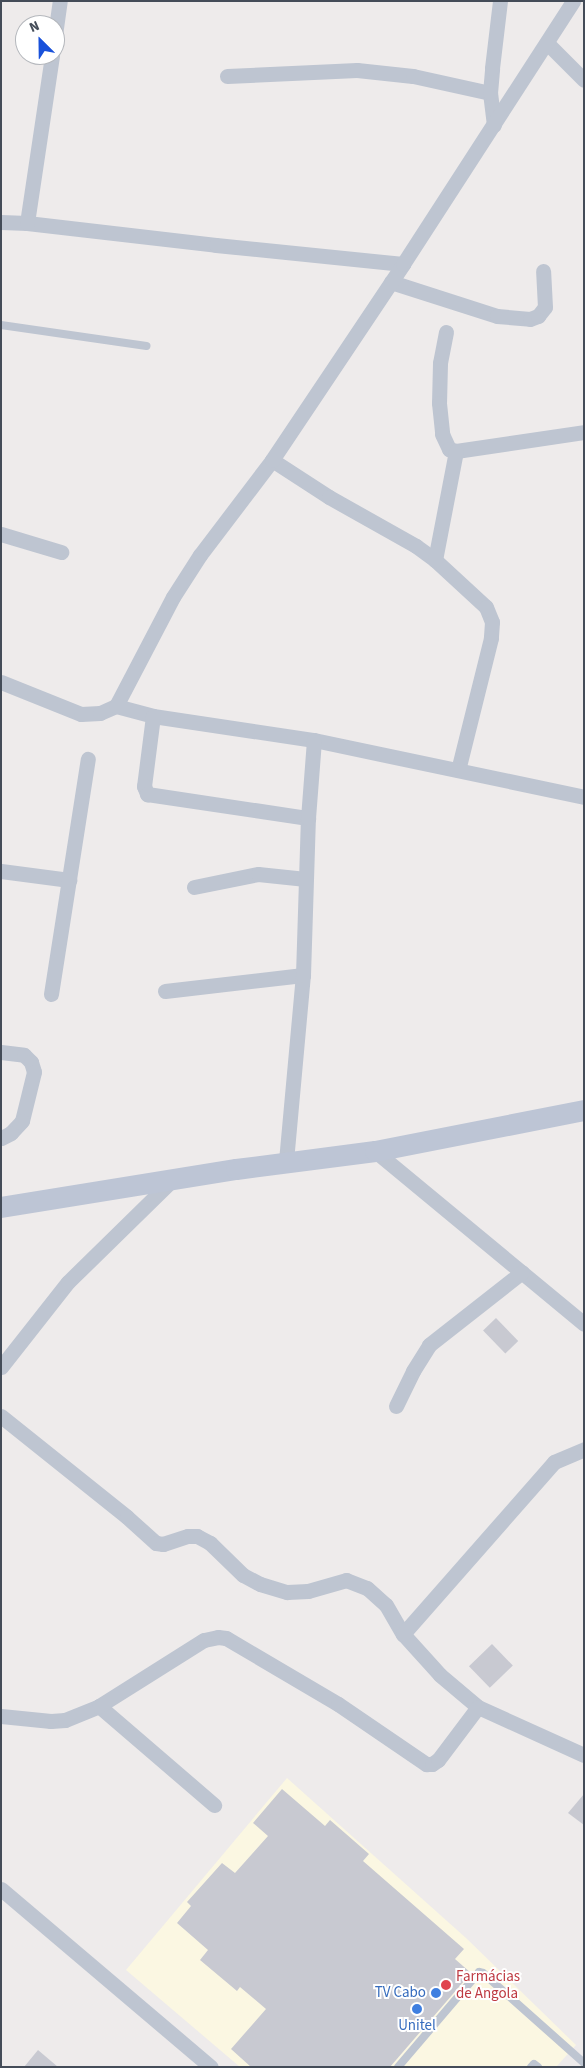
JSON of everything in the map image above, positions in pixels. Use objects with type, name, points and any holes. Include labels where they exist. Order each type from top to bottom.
[{"type":"main road","points":[[1,1207],[286,1161],[375,1151],[584,1110]]},
{"type":"street","points":[[58,15],[60,1]]},
{"type":"street","points":[[494,125],[490,93],[500,1]]},
{"type":"street","points":[[1,682],[81,714],[100,714],[116,706],[173,598],[200,555],[272,460],[404,264],[573,1]]},
{"type":"street","points":[[547,43],[584,80]]},
{"type":"street","points":[[28,223],[51,65]]},
{"type":"street","points":[[227,76],[357,70],[413,76],[490,93]]},
{"type":"street","points":[[1,222],[28,223],[216,246],[404,264]]},
{"type":"street","points":[[391,282],[497,316],[530,319],[538,316],[545,308],[543,271]]},
{"type":"street","points":[[446,332],[440,363],[439,403],[444,443],[449,448],[456,451],[584,432]]},
{"type":"street","points":[[435,560],[456,451]]},
{"type":"street","points":[[272,460],[329,497],[395,533],[435,560],[486,607],[492,622],[491,638],[458,770]]},
{"type":"street","points":[[1,534],[62,552]]},
{"type":"street","points":[[116,706],[153,716],[314,740],[584,796]]},
{"type":"street","points":[[153,716],[144,786],[147,794],[308,818]]},
{"type":"street","points":[[286,1161],[303,975],[308,818],[314,740]]},
{"type":"street","points":[[51,994],[88,759]]},
{"type":"street","points":[[1,871],[69,880]]},
{"type":"street","points":[[194,887],[258,874],[306,879]]},
{"type":"street","points":[[165,991],[303,975]]},
{"type":"street","points":[[1,1052],[24,1055],[31,1062],[34,1072],[22,1121],[11,1133],[1,1138]]},
{"type":"street","points":[[375,1151],[584,1324]]},
{"type":"street","points":[[1,1367],[68,1282],[173,1178]]},
{"type":"street","points":[[396,1406],[413,1371],[429,1345],[522,1272]]},
{"type":"street","points":[[1,1416],[128,1517],[156,1543],[163,1544],[188,1536],[196,1536],[210,1543],[243,1575],[273,1589],[286,1592],[308,1591],[346,1580],[353,1581],[377,1595],[402,1634],[440,1674],[478,1707],[584,1756]]},
{"type":"street","points":[[402,1634],[554,1462],[584,1449]]},
{"type":"street","points":[[1,1716],[58,1722],[99,1706],[204,1640],[218,1637],[226,1638],[338,1704],[426,1764],[438,1760],[478,1707]]},
{"type":"street","points":[[99,1706],[214,1805]]},
{"type":"street","points":[[1,1889],[211,2067]]},
{"type":"lane","points":[[1,325],[146,346]]},
{"type":"lane","points":[[398,2067],[479,1972],[483,1973],[584,2064]]},
{"type":"lane","points":[[531,2067],[534,2064],[538,2067]]},
{"type":"shaded area","points":[[287,1778],[466,1938],[576,2045],[556,2067],[240,2067],[126,1970]]},
{"type":"building","points":[[496,1318],[518,1341],[505,1354],[483,1331]]},
{"type":"building","points":[[492,1644],[513,1666],[490,1688],[469,1666]]},
{"type":"building","points":[[282,1789],[325,1826],[330,1820],[369,1854],[363,1861],[464,1949],[455,1959],[471,1973],[390,2067],[251,2067],[231,2049],[266,2009],[240,1987],[237,1991],[200,1960],[208,1950],[177,1923],[191,1906],[187,1902],[222,1863],[235,1873],[268,1836],[253,1823]]},
{"type":"building","points":[[584,1794],[584,1825],[568,1813]]},
{"type":"building","points":[[38,2050],[58,2067],[24,2067]]},
{"type":"place","name":"Farmácias de Angola","points":[[446,1985]]},
{"type":"place","name":"TV Cabo","points":[[436,1993]]},
{"type":"place","name":"Unitel","points":[[417,2009]]}]
